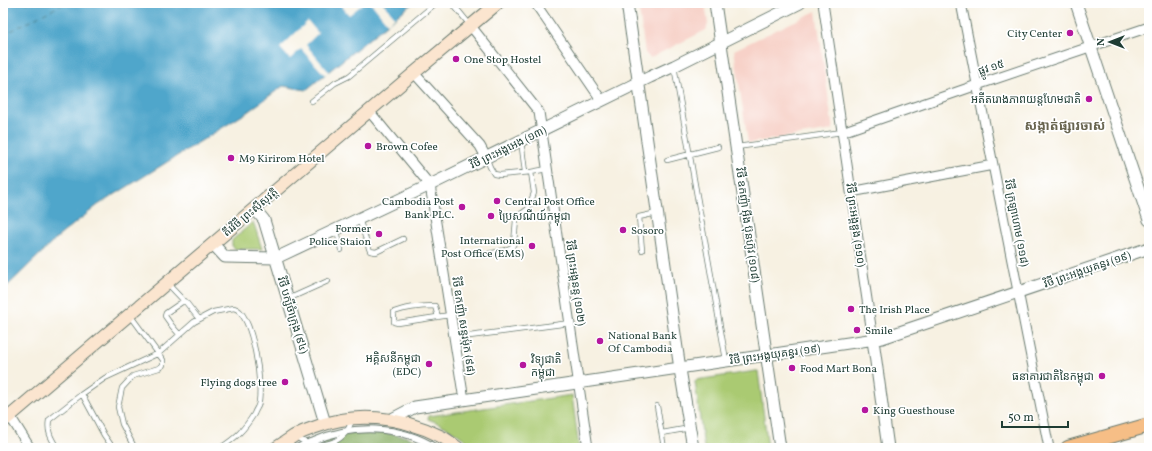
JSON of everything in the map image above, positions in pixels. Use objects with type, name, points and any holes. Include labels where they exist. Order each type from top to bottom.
[{"type":"main road","name":"តីរវិថី ព្រះស៊ីសុវត្តិ","points":[[7,419],[255,209],[368,111],[498,3]]},
{"type":"main road","points":[[276,448],[295,435],[325,423],[352,418],[370,417],[414,425],[442,437],[458,448]]},
{"type":"main road","points":[[1068,448],[1095,444],[1149,425]]},
{"type":"street","points":[[535,3],[602,101]]},
{"type":"street","points":[[627,3],[692,448]]},
{"type":"street","name":"វិថី ឧកញ៉ា អ៊ីង ប៊ុនហ៊ូវ (១០៨)","points":[[714,3],[737,148],[780,448]]},
{"type":"street","name":"វិថី ព្រះអង្គអេង (១៣)","points":[[213,244],[225,257],[276,258],[486,158],[800,3]]},
{"type":"street","name":"វិថី ព្រះអង្គឌួង (១១០)","points":[[823,3],[888,448]]},
{"type":"street","name":"វិថី ក្រឡាហោម (១១៨)","points":[[962,3],[1017,292],[1049,448]]},
{"type":"street","points":[[1076,3],[1149,220]]},
{"type":"street","name":"វិថី ព្រះអង្គនន្ទ (១០២)","points":[[470,25],[539,112],[588,448]]},
{"type":"street","name":"ផ្លូវ ១៥","points":[[842,132],[1149,27]]},
{"type":"street","points":[[414,73],[480,146],[486,158]]},
{"type":"street","points":[[368,111],[430,185]]},
{"type":"street","points":[[851,192],[993,165]]},
{"type":"street","name":"វិថី ឧកញ៉ា សន្ធរម៉ុក (៩៨)","points":[[430,185],[464,400]]},
{"type":"street","name":"វិថី បក្សីចំាក្រុង (៩៤)","points":[[255,209],[264,220],[325,423]]},
{"type":"street","name":"វិថី ព្រះអង្គយុគន្ធរ (១៩)","points":[[392,420],[415,407],[579,384],[882,338],[1149,248]]},
{"type":"street","points":[[7,419],[30,448]]},
{"type":"street","points":[[297,448],[328,434],[348,430],[369,429],[409,435],[436,448]]},
{"type":"lane","points":[[312,101],[335,82],[349,76],[436,3]]},
{"type":"lane","points":[[452,3],[470,25]]},
{"type":"lane","points":[[674,66],[726,361]]},
{"type":"lane","points":[[737,148],[842,132]]},
{"type":"lane","points":[[521,140],[524,172]]},
{"type":"lane","points":[[667,160],[718,147]]},
{"type":"lane","points":[[486,158],[494,174],[500,176],[547,169]]},
{"type":"lane","points":[[484,256],[512,247],[514,243],[516,220],[528,209],[534,193],[532,172]]},
{"type":"lane","points":[[642,250],[639,217],[657,213]]},
{"type":"lane","points":[[358,218],[370,251],[376,252],[403,239]]},
{"type":"lane","points":[[337,229],[341,250]]},
{"type":"lane","points":[[288,299],[328,281]]},
{"type":"lane","points":[[167,283],[186,302],[199,319]]},
{"type":"lane","points":[[179,334],[167,319],[165,314],[184,301]]},
{"type":"lane","points":[[438,317],[435,306],[422,306],[394,312],[394,322],[398,323],[438,317],[450,315]]},
{"type":"lane","points":[[57,448],[49,434],[48,426],[50,420],[82,394],[105,378],[159,353],[179,334],[199,319],[213,312],[238,308],[249,327],[255,345],[260,386],[259,405],[248,425],[234,440],[229,448]]},
{"type":"lane","points":[[130,315],[163,360],[160,368],[133,376],[122,388],[118,407],[122,424],[132,445],[136,448]]},
{"type":"lane","points":[[454,338],[570,323]]},
{"type":"lane","points":[[82,394],[104,435],[113,448]]},
{"type":"lane","points":[[657,406],[664,448]]},
{"type":"lane","points":[[295,435],[306,444],[332,446],[348,430],[352,418]]},
{"type":"lane","points":[[662,433],[690,428]]},
{"type":"lane","points":[[220,448],[234,440]]},
{"type":"shaded area","points":[[638,3],[705,3],[708,24],[706,30],[650,58],[645,53]]},
{"type":"shaded area","points":[[816,11],[833,130],[748,143],[734,50]]},
{"type":"green space","points":[[253,222],[262,249],[236,249],[232,246],[232,240]]},
{"type":"green space","points":[[758,371],[768,448],[704,448],[695,382],[696,380]]},
{"type":"green space","points":[[572,395],[579,448],[475,448],[453,431],[428,419],[429,416]]},
{"type":"green space","points":[[369,430],[408,437],[433,448],[299,448],[328,436]]},
{"type":"water","points":[[3,3],[413,3],[306,90],[283,86],[246,113],[98,205],[59,236],[3,290]]},
{"type":"pier","points":[[339,3],[364,3],[349,15]]},
{"type":"pier","points":[[371,3],[383,3],[395,17],[388,24]]},
{"type":"pier","points":[[308,21],[318,33],[306,45],[329,72],[325,75],[301,49],[290,59],[280,48]]},
{"type":"ferry route","points":[[3,35],[65,3]]},
{"type":"place","name":"City Center","points":[[1070,33]]},
{"type":"place","name":"One Stop Hostel","points":[[456,59]]},
{"type":"place","name":"អតីតរោងភាពយន្តហែមជាតិ","points":[[1089,99]]},
{"type":"place","name":"Brown Cofee","points":[[368,146]]},
{"type":"place","name":"M9 Kirirom Hotel","points":[[231,158]]},
{"type":"place","name":"Central Post Office","points":[[497,201]]},
{"type":"place","name":"Cambodia Post Bank PLC.","points":[[462,207]]},
{"type":"place","name":"ប្រៃសណីយ៍កម្ពុជា","points":[[491,216]]},
{"type":"place","name":"Sosoro","points":[[623,230]]},
{"type":"place","name":"Former Police Staion","points":[[379,234]]},
{"type":"place","name":"International Post Office (EMS)","points":[[532,246]]},
{"type":"place","name":"The Irish Place","points":[[851,309]]},
{"type":"place","name":"Smile","points":[[857,330]]},
{"type":"place","name":"National Bank Of Cambodia","points":[[600,341]]},
{"type":"place","name":"អគ្គិសនីកម្ពុជា (EDC)","points":[[429,364]]},
{"type":"place","name":"វិទ្យុជាតិ កម្ពុជា","points":[[523,365]]},
{"type":"place","name":"Food Mart Bona","points":[[792,368]]},
{"type":"place","name":"ធនាគារជាតិនៃកម្ពុជា","points":[[1102,376]]},
{"type":"place","name":"Flying dogs tree","points":[[285,382]]},
{"type":"place","name":"King Guesthouse","points":[[865,410]]},
{"type":"district","name":"សង្កាត់ផ្សារចាស់","points":[[1065,125]]}]
